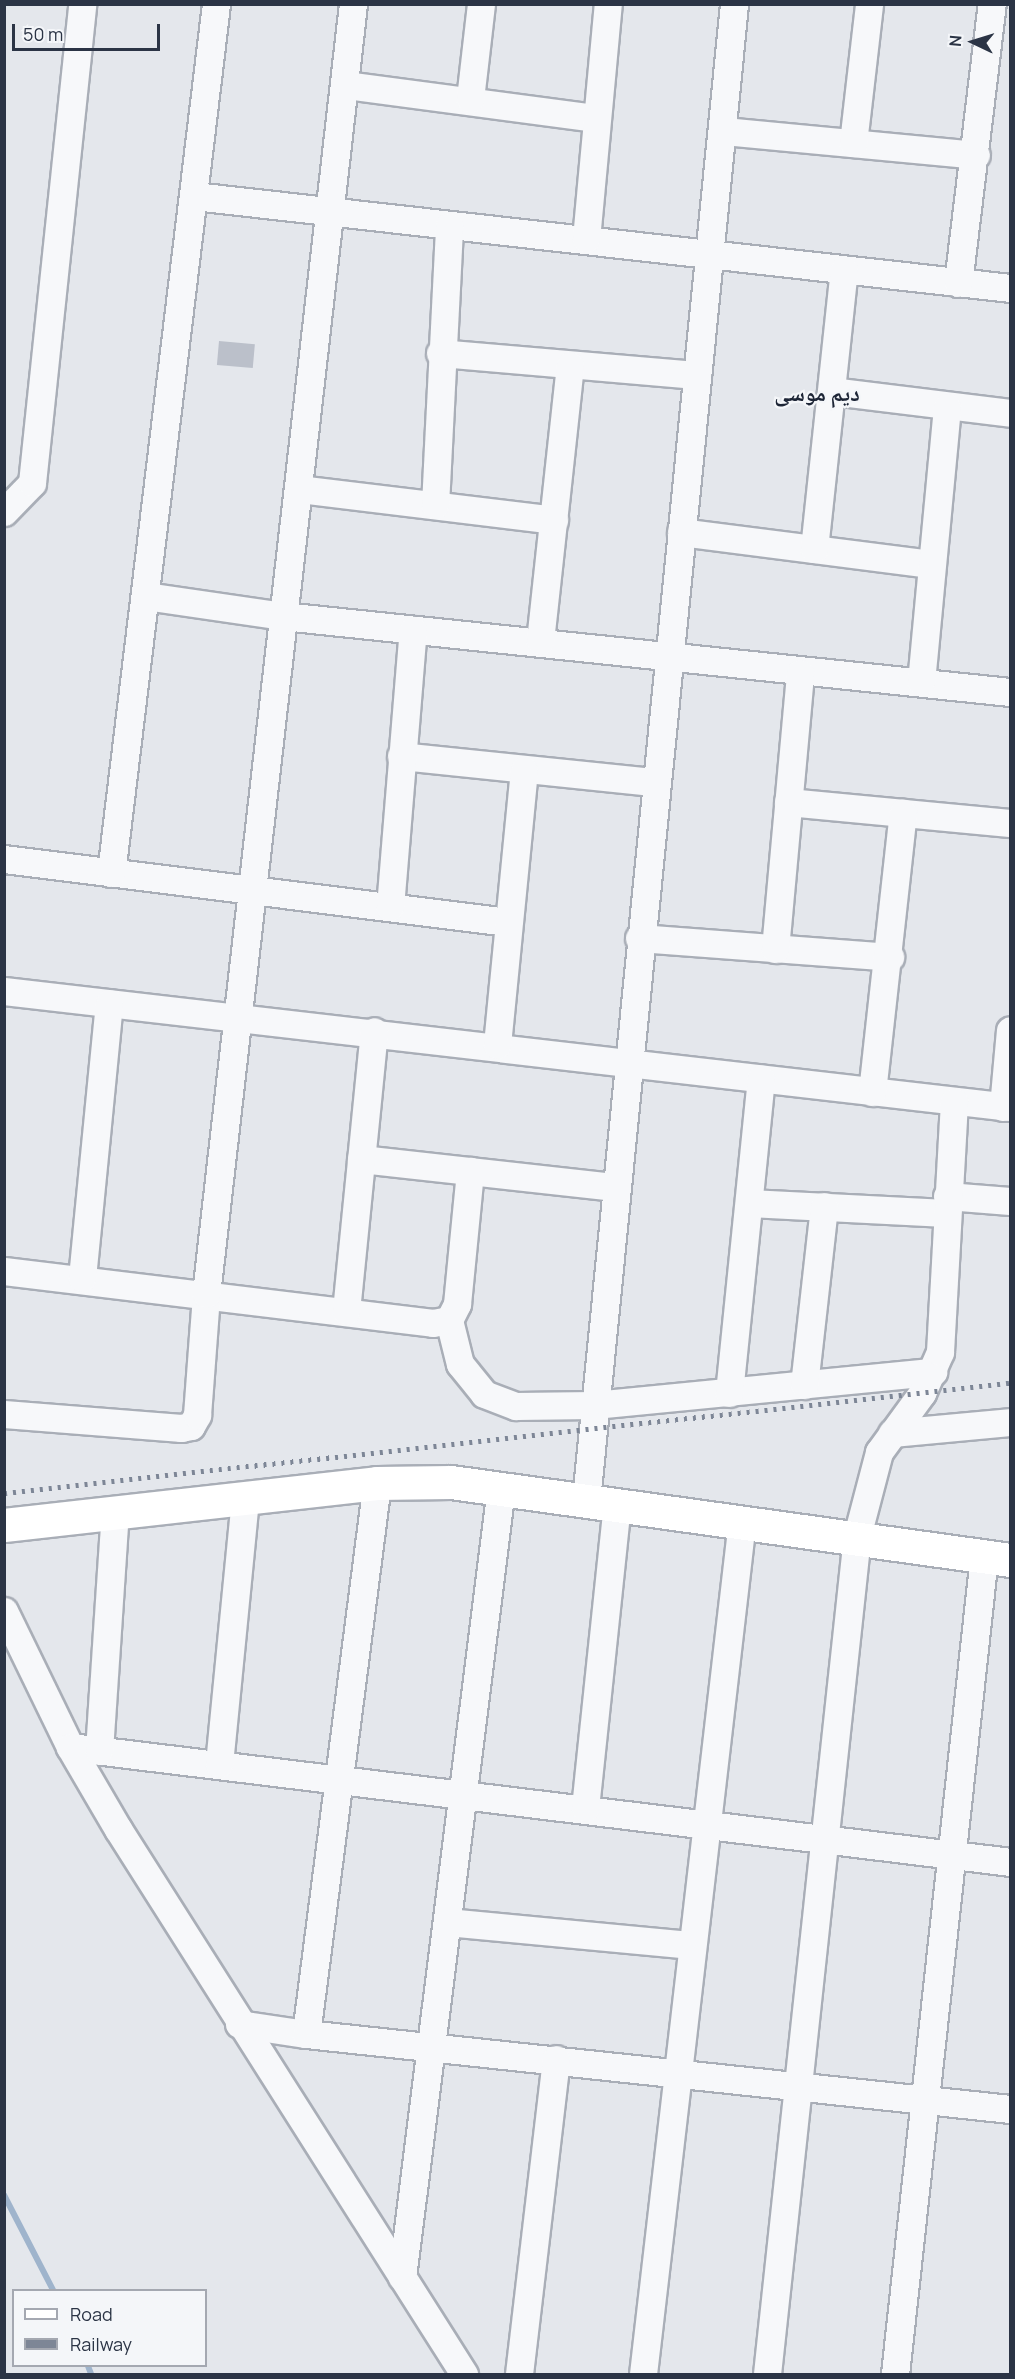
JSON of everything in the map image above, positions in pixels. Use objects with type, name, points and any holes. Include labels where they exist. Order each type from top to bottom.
[{"type":"main road","points":[[4,1526],[377,1483],[501,1488],[857,1536],[997,1558]]},
{"type":"street","points":[[4,512],[32,483],[82,4]]},
{"type":"street","points":[[111,873],[216,4]]},
{"type":"street","points":[[4,1414],[191,1426],[198,1415],[206,1294],[240,1017],[283,616],[332,212],[353,4]]},
{"type":"street","points":[[470,99],[481,4]]},
{"type":"street","points":[[586,238],[608,4]]},
{"type":"street","points":[[585,1808],[602,1502],[594,1405],[654,782],[697,375],[713,251],[734,4]]},
{"type":"street","points":[[853,143],[869,4]]},
{"type":"street","points":[[958,283],[976,155],[992,4]]},
{"type":"street","points":[[345,85],[470,99],[596,118]]},
{"type":"street","points":[[724,131],[976,155]]},
{"type":"street","points":[[194,196],[449,225],[713,251],[844,270],[1011,288]]},
{"type":"street","points":[[435,505],[440,352],[449,225]]},
{"type":"street","points":[[813,549],[844,270]]},
{"type":"street","points":[[440,352],[570,366],[697,375]]},
{"type":"street","points":[[540,641],[570,366]]},
{"type":"street","points":[[832,391],[947,407],[1011,413]]},
{"type":"street","points":[[921,682],[947,407]]},
{"type":"street","points":[[299,489],[554,520]]},
{"type":"street","points":[[681,532],[931,564]]},
{"type":"street","points":[[146,596],[283,616],[668,655],[800,673],[921,682],[1011,692]]},
{"type":"street","points":[[390,907],[413,630]]},
{"type":"street","points":[[775,949],[800,673]]},
{"type":"street","points":[[401,756],[654,782]]},
{"type":"street","points":[[497,1045],[524,770]]},
{"type":"street","points":[[788,802],[1011,823]]},
{"type":"street","points":[[872,1092],[890,957],[903,813]]},
{"type":"street","points":[[4,859],[253,892],[508,922]]},
{"type":"street","points":[[639,938],[890,957]]},
{"type":"street","points":[[4,991],[497,1045],[761,1079],[1007,1107],[1011,1030]]},
{"type":"street","points":[[82,1278],[110,1003]]},
{"type":"street","points":[[346,1311],[374,1031]]},
{"type":"street","points":[[729,1393],[761,1079]]},
{"type":"street","points":[[767,2374],[829,1839],[857,1536],[869,1475],[892,1433],[933,1372],[940,1352],[954,1101]]},
{"type":"street","points":[[361,1159],[615,1187]]},
{"type":"street","points":[[470,1171],[457,1304],[449,1320],[460,1364],[484,1394],[516,1406],[594,1405],[933,1372]]},
{"type":"street","points":[[749,1203],[824,1206],[1011,1201]]},
{"type":"street","points":[[804,1385],[824,1206]]},
{"type":"street","points":[[4,1271],[82,1278],[433,1323],[449,1320]]},
{"type":"street","points":[[892,1433],[1011,1422]]},
{"type":"street","points":[[306,2034],[377,1483]]},
{"type":"street","points":[[402,2277],[434,2047],[460,1793],[501,1488]]},
{"type":"street","points":[[219,1764],[245,1498]]},
{"type":"street","points":[[99,1750],[115,1513]]},
{"type":"street","points":[[643,2374],[704,1821],[742,1521]]},
{"type":"street","points":[[895,2374],[953,1856],[997,1558]]},
{"type":"street","points":[[4,1611],[70,1747],[239,2024],[464,2374]]},
{"type":"street","points":[[70,1747],[704,1821],[1011,1862]]},
{"type":"street","points":[[447,1922],[692,1945]]},
{"type":"street","points":[[239,2024],[306,2034],[678,2070],[1011,2109]]},
{"type":"street","points":[[519,2374],[556,2059]]},
{"type":"building","points":[[219,341],[255,344],[253,368],[217,365]]},
{"type":"waterway","points":[[4,2195],[52,2289]]},
{"type":"waterway","points":[[88,2367],[91,2374]]},
{"type":"railway","points":[[4,1493],[1010,1383]]},
{"type":"district","name":"ديم موسى","points":[[817,394]]}]
